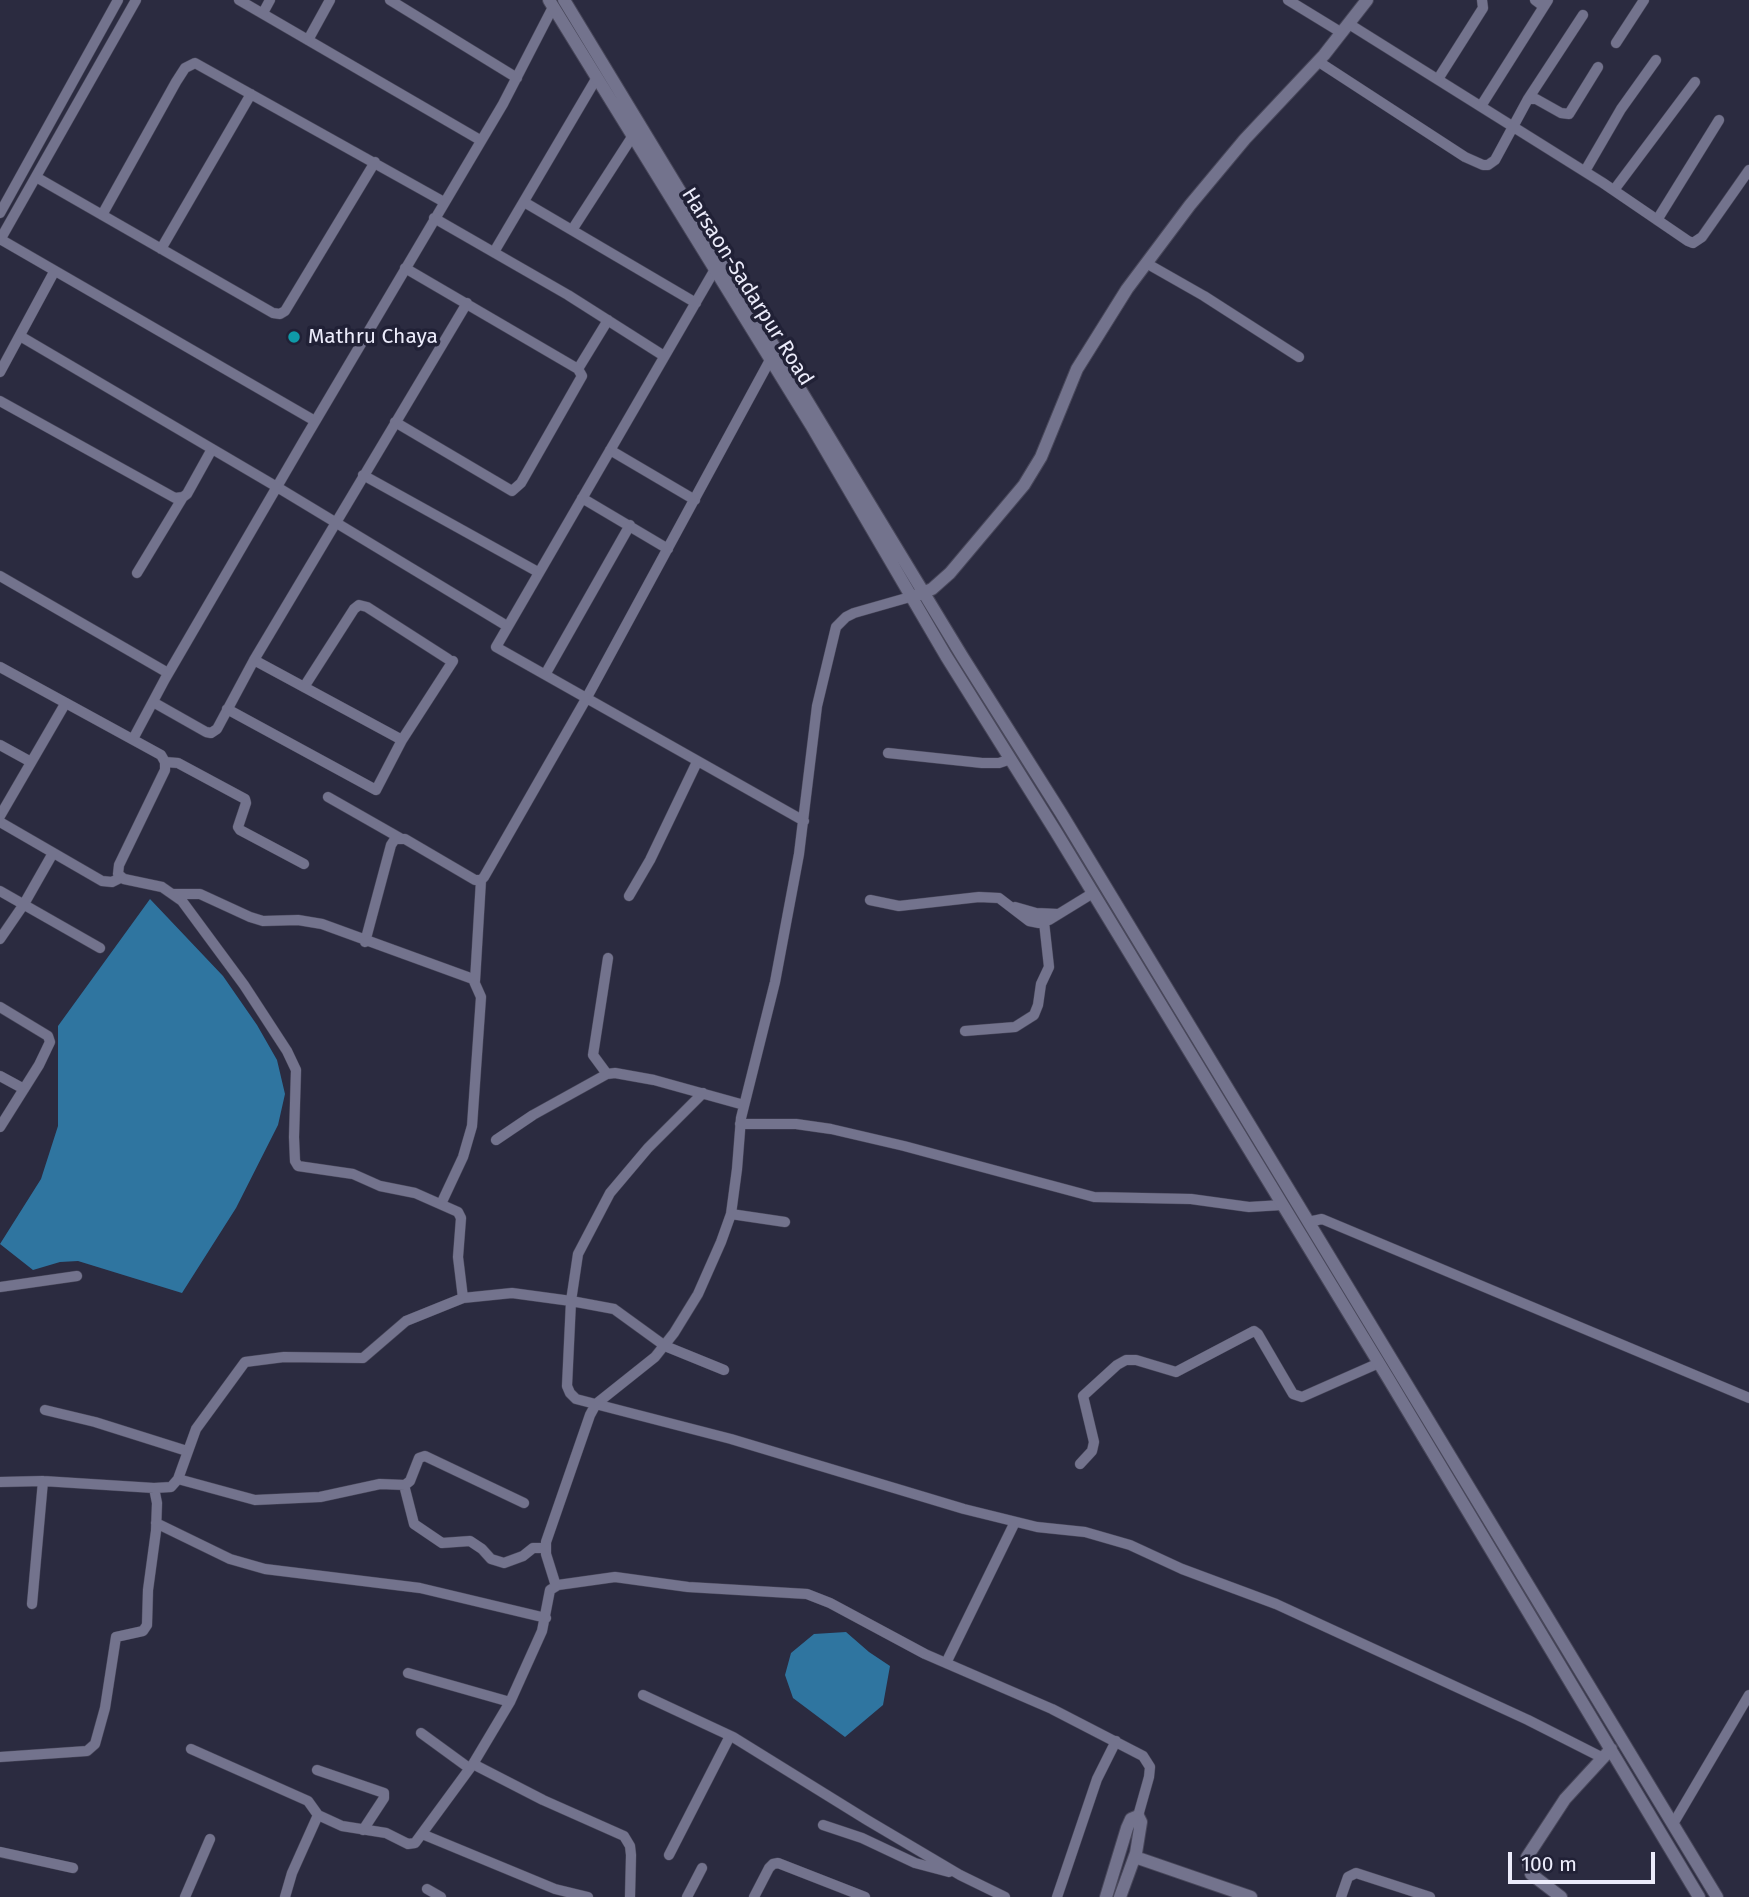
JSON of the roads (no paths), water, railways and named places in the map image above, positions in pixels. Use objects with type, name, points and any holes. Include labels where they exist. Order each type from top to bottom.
[{"type":"street","points":[[0,213],[118,0]]},
{"type":"street","points":[[136,0],[0,239],[314,422]]},
{"type":"street","points":[[239,0],[480,140]]},
{"type":"street","points":[[263,13],[270,0]]},
{"type":"street","points":[[308,40],[330,0]]},
{"type":"street","points":[[390,0],[517,78]]},
{"type":"street","points":[[1288,0],[1438,79],[1693,243],[1699,241],[1749,170]]},
{"type":"street","points":[[556,1586],[544,1548],[590,1415],[597,1404],[665,1346],[698,1294],[731,1214],[740,1124],[775,982],[804,821],[817,706],[836,628],[840,621],[854,613],[924,593],[950,573],[1032,474],[1077,369],[1095,336],[1146,263],[1245,139],[1319,62],[1367,0]]},
{"type":"street","points":[[1438,79],[1483,8],[1482,0]]},
{"type":"street","points":[[1616,43],[1644,0]]},
{"type":"street","points":[[133,739],[168,673],[517,78],[555,2]]},
{"type":"street","name":"Harsaon-Sadarpur Road","points":[[555,2],[596,79],[811,425],[910,597],[1282,1205],[1306,1228]]},
{"type":"street","name":"Harsaon-Sadarpur Road","points":[[555,2],[1061,813],[1306,1228]]},
{"type":"street","points":[[1481,106],[1542,2]]},
{"type":"street","points":[[1319,62],[1465,157],[1488,165],[1495,160],[1528,99],[1583,15]]},
{"type":"street","points":[[1584,171],[1621,109],[1656,60]]},
{"type":"street","points":[[102,215],[185,68],[195,64],[444,202]]},
{"type":"street","points":[[1528,99],[1536,99],[1561,113],[1569,114],[1598,66]]},
{"type":"street","points":[[494,252],[596,79]]},
{"type":"street","points":[[1614,190],[1695,82]]},
{"type":"street","points":[[161,249],[251,94]]},
{"type":"street","points":[[1657,220],[1720,120]]},
{"type":"street","points":[[572,230],[632,137]]},
{"type":"street","points":[[36,177],[273,313],[283,313],[375,162]]},
{"type":"street","points":[[524,202],[696,303]]},
{"type":"street","points":[[434,218],[664,356]]},
{"type":"street","points":[[1146,263],[1204,296],[1299,357]]},
{"type":"street","points":[[395,422],[512,491],[521,483],[581,380],[582,373],[405,268]]},
{"type":"street","points":[[714,271],[497,642],[497,649],[546,673],[586,699],[804,821]]},
{"type":"street","points":[[0,372],[54,272]]},
{"type":"street","points":[[153,702],[211,733],[217,729],[254,660],[467,303]]},
{"type":"street","points":[[578,369],[608,320]]},
{"type":"street","points":[[20,336],[507,626]]},
{"type":"street","points":[[442,1205],[463,1157],[472,1126],[481,997],[475,982],[481,880],[586,699],[770,360]]},
{"type":"street","points":[[0,401],[175,498],[183,497]]},
{"type":"street","points":[[137,573],[212,449]]},
{"type":"street","points":[[610,450],[695,500]]},
{"type":"street","points":[[363,475],[538,572]]},
{"type":"street","points":[[582,498],[668,550]]},
{"type":"street","points":[[546,673],[630,525]]},
{"type":"street","points":[[0,576],[168,673]]},
{"type":"street","points":[[227,709],[376,790],[402,740],[450,660],[367,607],[359,605],[304,687]]},
{"type":"street","points":[[254,660],[402,740]]},
{"type":"street","points":[[0,667],[153,750],[165,762],[178,763],[245,799],[240,830],[304,864]]},
{"type":"street","points":[[0,816],[65,704]]},
{"type":"street","points":[[0,745],[32,762]]},
{"type":"street","points":[[888,752],[982,763],[999,763],[1011,759]]},
{"type":"street","points":[[120,878],[119,864],[157,790],[165,770],[165,762]]},
{"type":"street","points":[[629,896],[650,860],[697,762]]},
{"type":"street","points":[[328,797],[475,880],[481,880]]},
{"type":"street","points":[[0,822],[102,881],[112,882],[120,878],[152,884],[174,894],[190,911],[244,985],[293,1062],[297,1082],[294,1137],[296,1164],[353,1174],[380,1186],[415,1193],[456,1210],[460,1215],[458,1257],[463,1298]]},
{"type":"street","points":[[365,942],[391,845],[400,838]]},
{"type":"street","points":[[0,939],[53,853]]},
{"type":"street","points":[[0,891],[100,948]]},
{"type":"street","points":[[870,900],[899,906],[990,897],[1003,900],[1029,921],[1039,923],[1093,893]]},
{"type":"street","points":[[174,894],[200,894],[250,918],[263,921],[298,920],[322,924],[365,942],[469,977],[475,982]]},
{"type":"street","points":[[1009,905],[1036,913],[1059,914]]},
{"type":"street","points":[[965,1031],[1015,1027],[1034,1014],[1041,984],[1049,967],[1044,922]]},
{"type":"street","points":[[607,1074],[593,1055],[608,958]]},
{"type":"street","points":[[0,1007],[50,1039],[49,1046],[0,1127]]},
{"type":"street","points":[[496,1140],[533,1115],[607,1074],[654,1080],[744,1105]]},
{"type":"street","points":[[0,1076],[24,1089]]},
{"type":"street","points":[[703,1093],[648,1148],[610,1193],[578,1254],[571,1301],[568,1390],[576,1399],[719,1436],[964,1510],[1053,1530],[1085,1532],[1130,1545],[1182,1569],[1261,1597],[1528,1720],[1607,1753]]},
{"type":"street","points":[[740,1124],[796,1124],[831,1129],[1094,1197],[1191,1199],[1249,1207],[1282,1205]]},
{"type":"street","points":[[731,1214],[785,1222]]},
{"type":"street","points":[[1306,1228],[1322,1219],[1749,1398]]},
{"type":"street","points":[[1306,1228],[1379,1363],[1607,1753],[1699,1897]]},
{"type":"street","points":[[1306,1228],[1717,1897]]},
{"type":"street","points":[[0,1287],[77,1276]]},
{"type":"street","points":[[0,1482],[43,1481],[171,1487],[178,1479],[187,1451],[203,1418],[233,1382],[245,1362],[284,1357],[363,1358],[406,1321],[463,1298],[512,1293],[614,1309],[665,1346],[724,1370]]},
{"type":"street","points":[[1080,1464],[1092,1451],[1094,1442],[1083,1396],[1126,1360],[1136,1360],[1177,1372],[1254,1331],[1293,1394],[1302,1397],[1379,1363]]},
{"type":"street","points":[[45,1410],[95,1422],[187,1451]]},
{"type":"street","points":[[178,1479],[255,1500],[320,1497],[380,1484],[404,1485],[410,1481],[419,1458],[425,1456],[524,1503]]},
{"type":"street","points":[[32,1604],[43,1481]]},
{"type":"street","points":[[404,1485],[414,1524],[442,1543],[470,1541],[491,1559],[504,1563],[523,1556],[533,1548],[544,1548]]},
{"type":"street","points":[[0,1757],[87,1751],[95,1744],[105,1708],[116,1637],[143,1631],[147,1625],[156,1523],[154,1488]]},
{"type":"street","points":[[946,1663],[1015,1522]]},
{"type":"street","points":[[156,1523],[230,1559],[265,1569],[423,1589],[546,1618]]},
{"type":"street","points":[[191,1749],[308,1801],[318,1815],[348,1828],[386,1833],[408,1844],[415,1843],[471,1766],[510,1702],[536,1647],[546,1618],[550,1590],[556,1586],[615,1577],[688,1587],[807,1594],[864,1619],[946,1663],[1052,1709],[1143,1756],[1150,1767],[1149,1777],[1138,1816],[1141,1822],[1135,1857],[1120,1897]]},
{"type":"street","points":[[408,1673],[510,1702]]},
{"type":"street","points":[[643,1695],[730,1735],[960,1875],[1006,1897]]},
{"type":"street","points":[[1673,1824],[1749,1695]]},
{"type":"street","points":[[421,1733],[471,1766],[624,1836],[630,1846],[631,1855],[630,1897]]},
{"type":"street","points":[[669,1855],[730,1735]]},
{"type":"street","points":[[1057,1897],[1097,1779],[1116,1741]]},
{"type":"street","points":[[1561,1897],[1531,1874],[1527,1857],[1565,1799],[1607,1753]]},
{"type":"street","points":[[317,1770],[383,1793],[384,1797],[363,1830]]},
{"type":"street","points":[[285,1897],[292,1873],[318,1815]]},
{"type":"street","points":[[1106,1897],[1127,1828],[1131,1819],[1138,1816]]},
{"type":"street","points":[[823,1825],[862,1838],[915,1863],[960,1875]]},
{"type":"street","points":[[422,1834],[555,1889],[588,1897]]},
{"type":"street","points":[[185,1897],[210,1839]]},
{"type":"street","points":[[0,1852],[73,1868]]},
{"type":"street","points":[[1135,1857],[1234,1894],[1251,1897]]},
{"type":"street","points":[[754,1897],[769,1868],[778,1863],[865,1897]]},
{"type":"street","points":[[687,1897],[702,1868]]},
{"type":"street","points":[[1341,1897],[1348,1877],[1356,1873],[1430,1897]]},
{"type":"street","points":[[427,1889],[441,1897]]},
{"type":"street","points":[[543,1897],[555,1889]]},
{"type":"water","points":[[150,899],[223,976],[257,1025],[277,1060],[285,1094],[278,1125],[236,1208],[182,1293],[78,1261],[60,1262],[33,1270],[0,1244],[41,1179],[58,1126],[58,1026]]},
{"type":"water","points":[[846,1632],[890,1666],[883,1705],[845,1737],[793,1698],[785,1675],[791,1653],[814,1634]]},
{"type":"place","name":"Mathru Chaya","points":[[294,337]]}]
